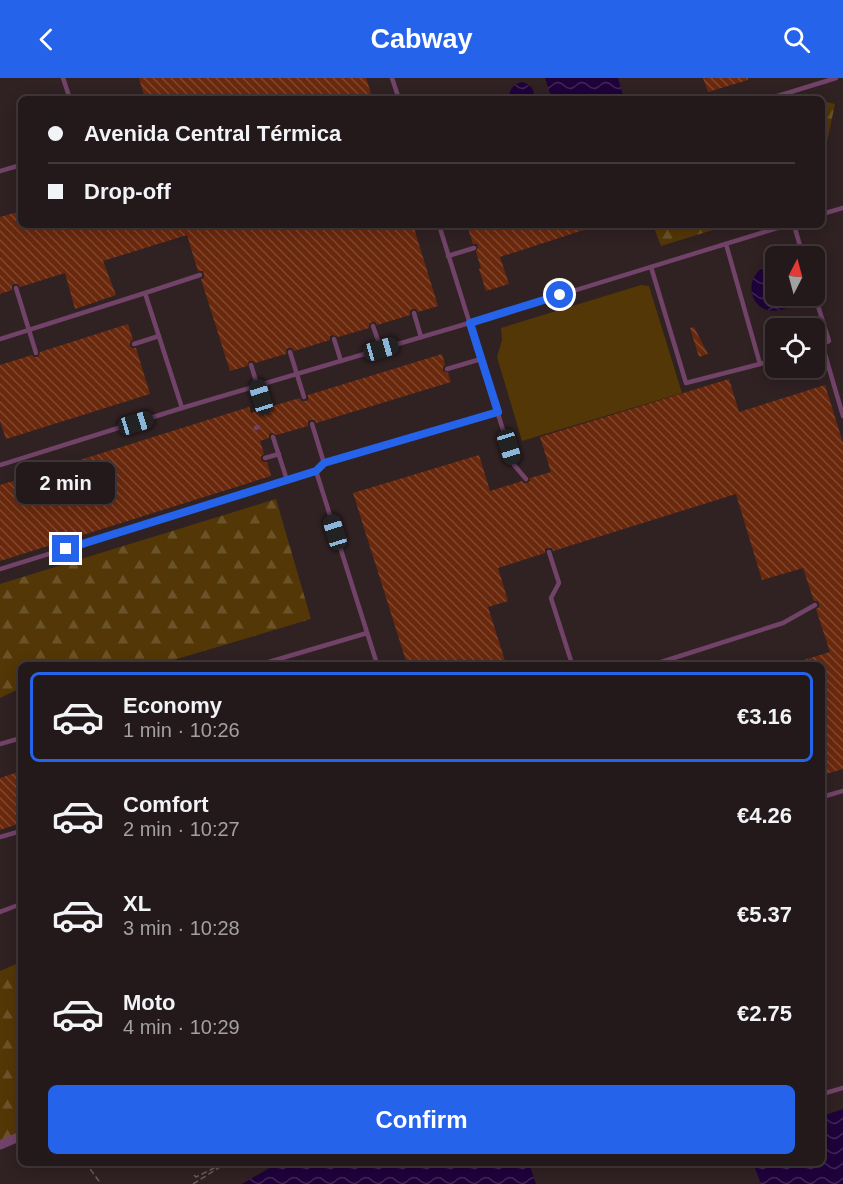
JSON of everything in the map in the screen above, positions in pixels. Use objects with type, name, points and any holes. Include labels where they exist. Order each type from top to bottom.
[{"type":"street","points":[[0,1145],[18,1137]]},
{"type":"lane","points":[[63,78],[69,96]]},
{"type":"lane","points":[[392,78],[398,96]]},
{"type":"lane","points":[[778,96],[836,78]]},
{"type":"lane","points":[[0,171],[18,166]]},
{"type":"lane","points":[[825,213],[843,207]]},
{"type":"lane","points":[[439,228],[514,465],[526,480]]},
{"type":"lane","points":[[0,465],[777,228]]},
{"type":"lane","points":[[795,228],[800,246]]},
{"type":"lane","points":[[726,244],[760,364]]},
{"type":"lane","points":[[448,256],[474,248]]},
{"type":"lane","points":[[651,267],[686,383],[765,362]]},
{"type":"lane","points":[[0,339],[200,275]]},
{"type":"lane","points":[[16,288],[36,353]]},
{"type":"lane","points":[[145,293],[182,408]]},
{"type":"lane","points":[[414,314],[421,337]]},
{"type":"lane","points":[[374,326],[381,349]]},
{"type":"lane","points":[[825,328],[829,341],[825,343]]},
{"type":"lane","points":[[134,344],[159,336]]},
{"type":"lane","points":[[334,339],[340,361]]},
{"type":"lane","points":[[290,352],[304,397]]},
{"type":"lane","points":[[825,354],[843,416]]},
{"type":"lane","points":[[447,369],[481,358]]},
{"type":"lane","points":[[251,365],[265,409]]},
{"type":"lane","points":[[0,569],[316,471],[324,463],[498,412]]},
{"type":"lane","points":[[312,424],[324,463]]},
{"type":"lane","points":[[273,437],[287,480]]},
{"type":"lane","points":[[265,458],[279,454]]},
{"type":"lane","points":[[316,471],[376,662]]},
{"type":"lane","points":[[549,552],[559,583],[551,598],[571,662]]},
{"type":"lane","points":[[661,662],[783,623],[815,605]]},
{"type":"lane","points":[[269,662],[367,633]]},
{"type":"lane","points":[[0,744],[18,739]]},
{"type":"lane","points":[[825,796],[843,791]]},
{"type":"lane","points":[[0,837],[18,832]]},
{"type":"lane","points":[[0,912],[18,905]]},
{"type":"lane","points":[[825,1093],[843,1088]]},
{"type":"path","points":[[88,1166],[101,1184]]},
{"type":"path","points":[[194,1175],[196,1177],[218,1166],[219,1168]]},
{"type":"path","points":[[193,1184],[222,1166]]},
{"type":"green space","points":[[825,102],[835,104],[825,151]]},
{"type":"green space","points":[[654,228],[719,228],[661,246]]},
{"type":"green space","points":[[641,285],[649,286],[682,393],[522,441],[497,357],[502,340],[501,328]]},
{"type":"green space","points":[[276,499],[311,619],[167,662],[18,662],[18,689],[0,698],[0,584]]},
{"type":"green space","points":[[18,963],[18,1137],[0,1147],[0,971]]},
{"type":"water","points":[[545,78],[618,78],[623,96],[551,96]]},
{"type":"water","points":[[522,82],[528,84],[534,96],[510,96],[516,84]]},
{"type":"water","points":[[765,268],[765,306],[788,306],[779,310],[769,310],[761,307],[755,301],[752,284],[755,276]]},
{"type":"water","points":[[843,1109],[843,1184],[761,1184],[754,1166],[825,1166],[825,1115]]},
{"type":"water","points":[[273,1166],[530,1166],[536,1184],[242,1184]]},
{"type":"building","points":[[139,78],[366,78],[372,96],[144,96]]},
{"type":"building","points":[[703,78],[748,78],[748,80],[708,92]]},
{"type":"building","points":[[18,212],[18,228],[414,228],[438,306],[418,312],[412,309],[410,315],[377,325],[372,322],[369,328],[338,337],[333,335],[330,336],[330,340],[294,351],[288,348],[286,354],[255,363],[249,361],[247,366],[230,371],[201,279],[204,278],[204,274],[203,271],[198,271],[187,235],[103,261],[116,295],[75,309],[65,273],[20,287],[14,284],[12,290],[0,294],[0,217]]},
{"type":"building","points":[[468,228],[590,228],[500,257],[509,284],[486,291],[479,269],[481,268],[476,252],[478,247],[477,244],[473,244]]},
{"type":"building","points":[[128,324],[133,340],[130,346],[136,348],[150,394],[6,439],[0,421],[0,365],[32,355],[38,357],[40,352]]},
{"type":"building","points":[[694,327],[708,354],[699,357],[690,328]]},
{"type":"building","points":[[442,354],[445,365],[443,371],[448,373],[451,382],[316,423],[315,420],[311,420],[308,421],[308,426],[277,435],[269,434],[269,438],[260,441],[264,454],[261,460],[267,462],[271,476],[0,561],[0,485],[249,407],[251,413],[261,410],[262,413],[266,413],[269,412],[269,407],[300,398],[301,401],[305,401],[308,400],[308,395]]},
{"type":"building","points":[[729,379],[739,412],[825,385],[843,443],[843,769],[825,774],[825,662],[797,662],[830,652],[816,609],[819,603],[814,601],[803,568],[762,580],[736,494],[553,551],[552,548],[548,548],[545,549],[545,553],[498,568],[508,601],[488,607],[505,662],[406,662],[353,493],[479,455],[490,491],[522,481],[527,483],[530,478],[551,472],[540,437]]},
{"type":"building","points":[[18,772],[18,824],[0,830],[0,778]]},
{"type":"route","points":[[66,549],[316,471],[324,463],[498,412],[470,323],[560,295]]}]
